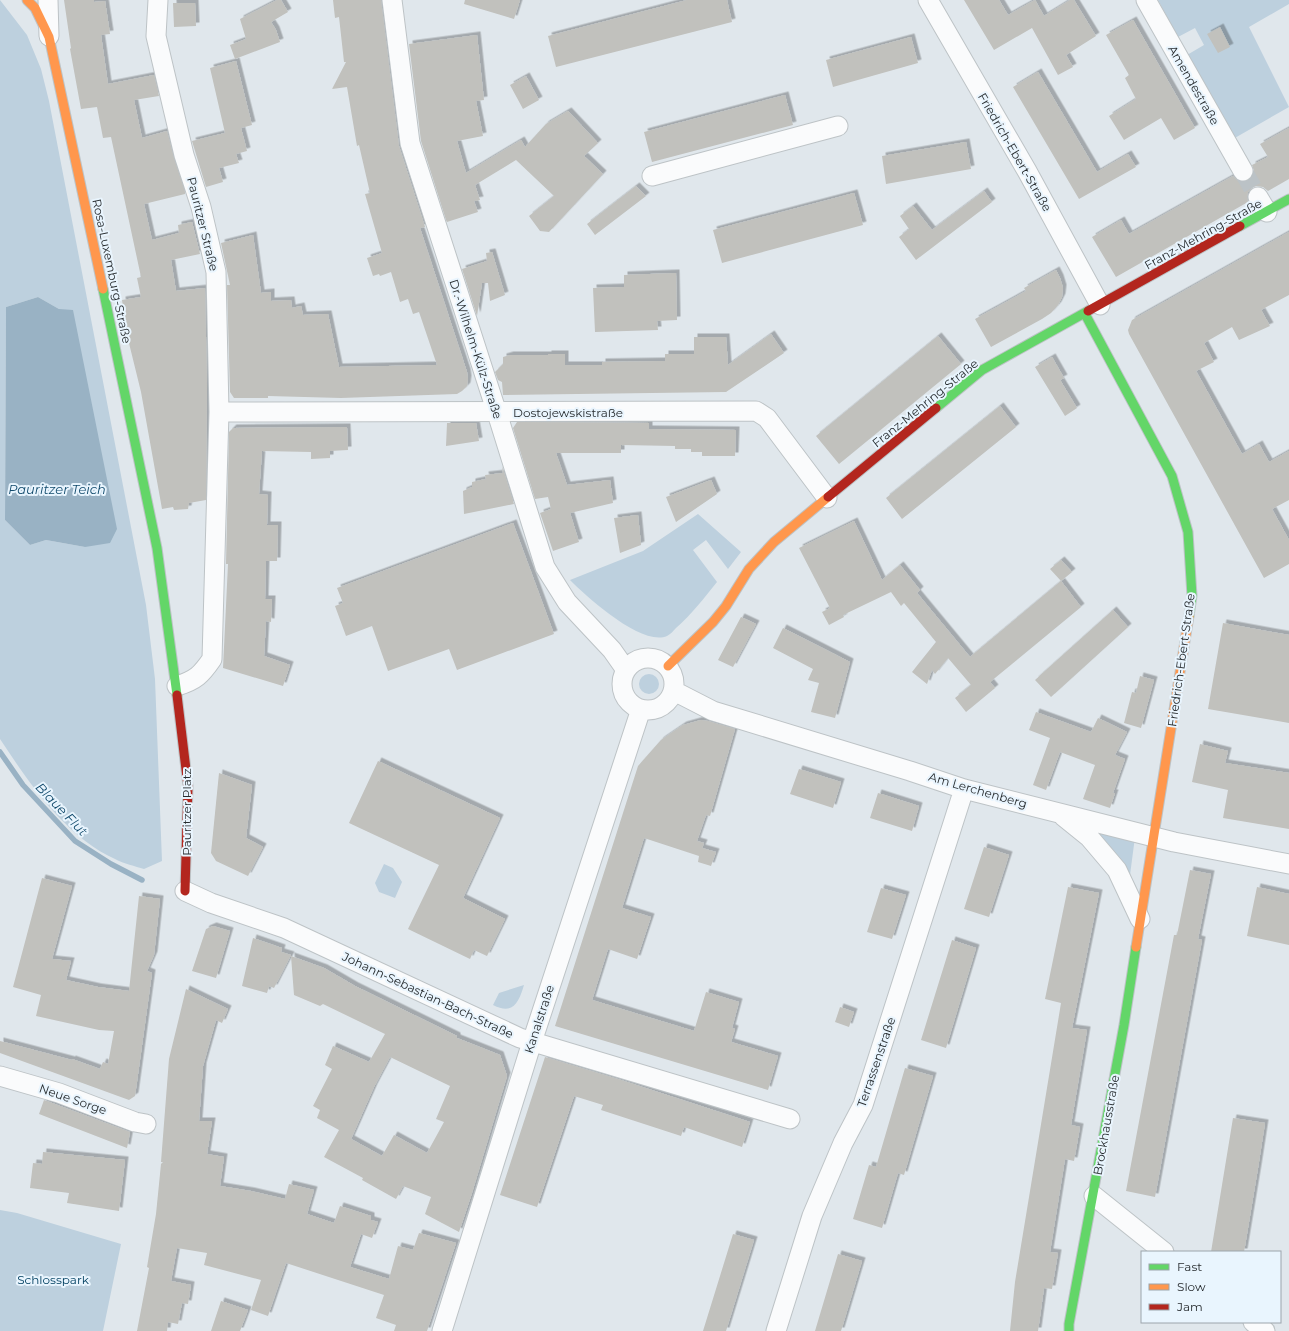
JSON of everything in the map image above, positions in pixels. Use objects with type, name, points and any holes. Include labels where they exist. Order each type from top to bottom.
[{"type":"street","name":"Rosa-Luxemburg-Straße","points":[[27,0],[35,8],[49,37],[150,510]]},
{"type":"street","points":[[48,0],[49,37]]},
{"type":"street","name":"Pauritzer Straße","points":[[158,0],[156,36],[184,155],[201,207],[216,272],[219,412],[212,659],[202,674],[191,682],[176,686]]},
{"type":"street","name":"Dr.-Wilhelm-Külz-Straße","points":[[392,0],[410,143],[545,567],[567,602],[612,650],[626,670]]},
{"type":"street","name":"Friedrich-Ebert-Straße","points":[[928,0],[1027,171],[1172,476],[1188,532],[1192,596],[1154,837]]},
{"type":"street","name":"Amendestraße","points":[[1146,0],[1243,170]]},
{"type":"street","points":[[652,176],[838,126]]},
{"type":"street","name":"Franz-Mehring-Straße","points":[[668,666],[713,622],[726,606],[749,569],[774,542],[982,370],[1092,310],[1262,204],[1289,199]]},
{"type":"street","name":"Dostojewskistraße","points":[[219,412],[497,413],[756,411],[767,418],[827,498]]},
{"type":"street","name":"Pauritzer Platz","points":[[150,510],[176,686],[188,786],[185,891]]},
{"type":"street","points":[[646,657],[662,661],[668,666],[673,673],[675,682],[674,691],[671,698],[665,704],[649,710],[641,709],[633,705],[627,699],[623,691],[623,676],[631,664],[638,659],[646,657]]},
{"type":"street","name":"Am Lerchenberg","points":[[674,691],[713,711],[964,789],[1174,842],[1289,864]]},
{"type":"street","name":"Kanalstraße","points":[[442,1331],[532,1042],[641,709]]},
{"type":"street","name":"Terrassenstraße","points":[[776,1331],[812,1216],[843,1143],[863,1105],[964,789]]},
{"type":"street","points":[[1057,812],[1089,837],[1117,870],[1140,919]]},
{"type":"street","name":"Brockhausstraße","points":[[1069,1331],[1069,1324],[1094,1196],[1124,1026],[1154,837]]},
{"type":"street","name":"Johann-Sebastian-Bach-Straße","points":[[185,891],[211,903],[284,928],[481,1020],[532,1042],[790,1119]]},
{"type":"street","name":"Neue Sorge","points":[[0,1076],[59,1093],[135,1122],[146,1124]]},
{"type":"street","points":[[1094,1196],[1163,1251]]},
{"type":"street","points":[[1254,1323],[1265,1331]]},
{"type":"green space","points":[[0,0],[27,35],[41,69],[49,101],[146,605],[155,679],[162,861],[144,869],[126,864],[97,849],[80,837],[36,791],[0,739]],"holes":[[[38,297],[59,309],[85,547],[46,540],[30,545],[5,520],[6,307]]]},
{"type":"green space","points":[[1158,0],[1289,0],[1289,4],[1249,27],[1289,107],[1233,139],[1187,55],[1204,45],[1195,28],[1178,37]]},
{"type":"green space","points":[[698,514],[741,552],[728,569],[706,540],[693,550],[717,582],[693,612],[667,636],[656,637],[630,628],[602,608],[570,580],[643,551]]},
{"type":"green space","points":[[645,674],[653,674],[659,680],[659,688],[653,694],[645,694],[639,688],[639,680]]},
{"type":"green space","points":[[1091,825],[1135,837],[1130,875]]},
{"type":"green space","points":[[384,864],[393,868],[402,882],[395,898],[379,892],[375,883]]},
{"type":"green space","points":[[524,985],[518,1001],[511,1008],[500,1008],[493,1005],[499,993]]},
{"type":"green space","name":"Schlosspark","points":[[0,1210],[17,1213],[121,1244],[103,1331],[0,1331]]},
{"type":"water","name":"Pauritzer Teich","points":[[38,297],[59,309],[73,310],[117,529],[110,543],[85,547],[46,540],[30,545],[5,520],[6,307]]},
{"type":"building","points":[[64,0],[94,0],[94,2],[105,1],[110,34],[101,35],[108,84],[154,75],[159,96],[134,100],[142,138],[167,131],[185,192],[185,194],[144,204],[152,240],[179,233],[178,225],[192,222],[200,254],[171,260],[176,291],[205,288],[207,384],[206,500],[189,503],[188,509],[174,510],[173,507],[162,509],[141,392],[127,335],[122,300],[141,297],[137,278],[141,277],[111,137],[103,138],[97,107],[81,109],[70,49]]},
{"type":"building","points":[[277,0],[281,0],[288,12],[271,22],[276,30],[280,42],[235,59],[230,45],[246,39],[240,19]]},
{"type":"building","points":[[333,0],[381,0],[399,146],[425,227],[420,228],[467,372],[467,386],[457,394],[341,398],[268,396],[268,398],[234,398],[230,392],[227,285],[230,285],[221,243],[253,235],[261,293],[271,292],[271,301],[291,300],[292,308],[301,306],[303,315],[328,314],[339,367],[437,365],[419,312],[413,314],[408,299],[400,302],[391,272],[380,276],[379,274],[373,276],[367,258],[382,253],[365,194],[370,193],[359,145],[357,146],[347,87],[332,89],[346,62],[344,62],[339,17],[335,18]]},
{"type":"building","points":[[465,0],[520,0],[514,19],[464,4]]},
{"type":"building","points":[[687,0],[727,0],[732,22],[556,67],[548,36]]},
{"type":"building","points":[[964,0],[999,0],[1008,15],[1035,0],[1044,16],[1070,0],[1074,0],[1096,36],[1066,55],[1073,67],[1058,75],[1032,28],[994,50]]},
{"type":"building","points":[[173,3],[195,3],[196,26],[174,27]]},
{"type":"building","points":[[1133,20],[1195,128],[1174,140],[1161,118],[1124,140],[1109,116],[1136,99],[1125,78],[1129,75],[1106,35]]},
{"type":"building","points":[[1220,27],[1230,47],[1218,53],[1207,34]]},
{"type":"building","points":[[477,35],[484,100],[476,101],[483,136],[457,141],[466,173],[521,140],[525,147],[546,124],[568,111],[598,143],[584,156],[603,174],[549,232],[540,231],[529,216],[554,196],[516,160],[475,185],[480,200],[474,201],[478,212],[447,222],[446,220],[421,141],[409,44]]},
{"type":"building","points":[[911,37],[918,63],[833,87],[826,60]]},
{"type":"building","points":[[236,61],[252,125],[241,128],[247,151],[236,154],[239,163],[219,168],[223,182],[206,187],[192,141],[225,133],[210,68]]},
{"type":"building","points":[[1038,72],[1097,172],[1128,154],[1136,167],[1079,199],[1013,87]]},
{"type":"building","points":[[526,76],[539,100],[523,109],[510,85]]},
{"type":"building","points":[[785,95],[793,125],[652,162],[644,132]]},
{"type":"building","points":[[1289,128],[1289,179],[1268,191],[1263,187],[1253,187],[1248,192],[1248,202],[1116,277],[1092,237],[1121,220],[1129,234],[1233,176],[1238,181],[1248,181],[1253,176],[1254,171],[1252,165],[1268,157],[1260,144]]},
{"type":"building","points":[[966,142],[971,169],[886,184],[882,156]]},
{"type":"building","points":[[636,186],[646,196],[595,235],[587,224]]},
{"type":"building","points":[[984,191],[992,202],[916,260],[899,237],[909,229],[900,216],[913,206],[932,230]]},
{"type":"building","points":[[854,193],[863,225],[722,263],[713,230]]},
{"type":"building","points":[[1289,232],[1289,295],[1261,310],[1270,326],[1239,340],[1232,327],[1204,343],[1214,362],[1196,371],[1242,454],[1259,444],[1269,462],[1289,451],[1289,500],[1272,509],[1289,540],[1289,564],[1264,578],[1128,330],[1132,320]]},
{"type":"building","points":[[492,252],[505,295],[490,301],[488,283],[482,283],[477,316],[462,269],[487,261],[486,253]]},
{"type":"building","points":[[1056,270],[1063,288],[1062,297],[1058,305],[1051,313],[1042,319],[991,347],[975,319],[1026,291],[1024,288]]},
{"type":"building","points":[[676,273],[677,320],[657,321],[658,330],[595,332],[593,288],[624,287],[624,275]]},
{"type":"building","points":[[771,334],[784,353],[726,392],[503,395],[502,382],[498,380],[495,372],[503,364],[503,357],[510,355],[565,354],[565,365],[602,365],[602,362],[665,361],[665,354],[694,354],[694,337],[726,337],[728,365]]},
{"type":"building","points":[[938,336],[961,364],[839,464],[816,436]]},
{"type":"building","points":[[1052,357],[1064,378],[1060,380],[1077,408],[1065,416],[1035,367]]},
{"type":"building","points":[[1000,406],[1016,427],[902,519],[886,498]]},
{"type":"building","points":[[517,422],[649,423],[649,429],[736,430],[735,456],[702,456],[702,452],[691,452],[691,449],[675,449],[675,446],[621,445],[621,453],[556,453],[567,485],[610,480],[613,503],[570,513],[579,542],[553,551],[540,513],[551,509],[548,497],[535,499],[513,428]]},
{"type":"building","points":[[447,423],[476,423],[479,441],[446,446]]},
{"type":"building","points":[[347,427],[348,450],[330,451],[330,458],[311,459],[311,452],[262,451],[259,494],[268,495],[267,525],[278,525],[277,561],[266,561],[265,599],[272,599],[271,622],[266,621],[264,656],[290,665],[283,686],[223,668],[228,564],[226,564],[229,432],[233,428]]},
{"type":"building","points":[[502,466],[514,504],[464,514],[463,491],[472,487],[472,482],[486,479],[485,475],[503,473]]},
{"type":"building","points":[[711,480],[717,494],[676,522],[666,497]]},
{"type":"building","points":[[638,515],[641,545],[620,553],[614,518]]},
{"type":"building","points":[[854,521],[882,580],[900,565],[920,590],[917,593],[970,657],[1061,581],[1081,607],[990,682],[995,688],[966,712],[955,698],[971,685],[948,658],[935,674],[932,670],[927,684],[912,672],[936,642],[904,603],[901,606],[891,592],[843,615],[844,617],[829,625],[822,612],[830,608],[799,548]]},
{"type":"building","points":[[513,523],[554,634],[457,670],[449,649],[388,671],[372,626],[346,636],[335,606],[343,603],[337,588]]},
{"type":"building","points":[[1061,560],[1072,572],[1061,581],[1050,569]]},
{"type":"building","points":[[1113,610],[1128,627],[1051,697],[1035,680]]},
{"type":"building","points":[[741,617],[756,624],[733,667],[718,660]]},
{"type":"building","points":[[1223,623],[1289,635],[1289,723],[1208,709]]},
{"type":"building","points":[[783,628],[850,662],[835,718],[811,712],[819,683],[808,680],[813,669],[773,648]]},
{"type":"building","points":[[1140,676],[1154,680],[1141,728],[1124,723],[1132,692],[1136,693]]},
{"type":"building","points":[[1036,712],[1091,732],[1098,718],[1127,732],[1115,755],[1125,759],[1113,793],[1115,793],[1110,808],[1083,799],[1095,765],[1060,752],[1046,790],[1033,785],[1050,738],[1029,730]]},
{"type":"building","points":[[701,720],[735,729],[710,816],[706,815],[697,841],[704,843],[702,848],[716,852],[711,866],[698,862],[699,856],[644,838],[622,908],[651,917],[637,959],[608,949],[592,1000],[694,1031],[706,992],[739,1002],[732,1028],[735,1029],[731,1042],[778,1056],[768,1090],[555,1026],[638,766],[661,740],[683,725]]},
{"type":"building","points":[[1200,744],[1228,751],[1225,763],[1289,773],[1289,829],[1223,818],[1228,790],[1192,782]]},
{"type":"building","points":[[378,761],[500,818],[463,898],[505,919],[487,956],[474,950],[470,959],[408,929],[439,865],[349,823]]},
{"type":"building","points":[[799,769],[841,782],[833,808],[790,794]]},
{"type":"building","points":[[219,773],[252,785],[246,838],[263,847],[248,876],[216,861],[211,853]]},
{"type":"building","points":[[878,793],[919,806],[912,831],[870,818]]},
{"type":"building","points":[[984,847],[1009,855],[989,917],[964,909]]},
{"type":"building","points":[[1190,870],[1211,874],[1198,939],[1202,940],[1155,1197],[1126,1191],[1174,935],[1177,935]]},
{"type":"building","points":[[42,878],[72,886],[52,959],[71,961],[66,980],[98,987],[129,991],[139,896],[160,899],[154,955],[147,971],[152,973],[135,1096],[129,1100],[0,1053],[0,1041],[72,1059],[100,1069],[103,1062],[108,1064],[114,1031],[99,1030],[36,1016],[41,995],[13,987]]},
{"type":"building","points":[[1068,887],[1099,893],[1072,1028],[1087,1030],[1071,1125],[1080,1127],[1074,1161],[1065,1159],[1050,1252],[1058,1253],[1052,1289],[1044,1288],[1038,1331],[1010,1331],[1015,1282],[1061,1003],[1045,999]]},
{"type":"building","points":[[1257,887],[1289,894],[1289,945],[1247,936]]},
{"type":"building","points":[[881,888],[906,895],[892,939],[867,932]]},
{"type":"building","points":[[213,926],[230,931],[216,978],[192,971],[206,929]]},
{"type":"building","points":[[253,938],[282,948],[281,952],[291,955],[274,988],[269,986],[267,993],[242,986]]},
{"type":"building","points":[[952,940],[976,948],[946,1048],[921,1040]]},
{"type":"building","points":[[291,956],[324,968],[355,986],[457,1036],[457,1038],[500,1055],[507,1076],[459,1232],[425,1214],[431,1197],[403,1186],[396,1199],[362,1180],[363,1178],[324,1157],[339,1130],[317,1118],[320,1110],[313,1106],[332,1069],[325,1065],[333,1046],[369,1062],[385,1034],[323,1004],[320,1006],[294,995]],"holes":[[[390,1057],[450,1086],[436,1119],[444,1122],[427,1153],[394,1135],[382,1156],[351,1139],[374,1087]]]},
{"type":"building","points":[[186,989],[228,1009],[222,1023],[216,1020],[203,1066],[199,1121],[212,1121],[207,1154],[224,1157],[220,1186],[285,1199],[289,1184],[314,1190],[307,1214],[334,1223],[340,1206],[371,1216],[371,1220],[378,1222],[372,1238],[361,1234],[350,1267],[389,1279],[398,1246],[413,1250],[419,1233],[456,1243],[427,1331],[394,1331],[396,1325],[376,1318],[384,1295],[286,1263],[268,1316],[251,1310],[261,1280],[204,1265],[207,1253],[177,1248],[171,1281],[191,1285],[188,1304],[182,1303],[178,1324],[168,1322],[167,1331],[137,1331],[149,1268],[147,1267],[156,1214],[161,1164],[163,1162],[161,1162],[169,1059]]},
{"type":"building","points":[[840,1007],[854,1012],[849,1027],[835,1022]]},
{"type":"building","points":[[545,1057],[750,1122],[742,1147],[684,1127],[681,1136],[601,1110],[603,1105],[574,1096],[537,1207],[500,1195]]},
{"type":"building","points":[[905,1068],[933,1076],[904,1175],[898,1173],[882,1228],[853,1219],[869,1165],[876,1167]]},
{"type":"building","points":[[44,1100],[130,1132],[127,1148],[39,1114]]},
{"type":"building","points":[[1233,1118],[1265,1123],[1244,1251],[1211,1251]]},
{"type":"building","points":[[43,1152],[125,1160],[119,1211],[67,1203],[69,1193],[30,1188],[33,1163],[42,1164]]},
{"type":"building","points":[[733,1234],[754,1240],[726,1331],[703,1331]]},
{"type":"building","points":[[838,1254],[862,1261],[841,1331],[815,1331]]},
{"type":"building","points":[[221,1301],[248,1310],[240,1331],[211,1331]]},
{"type":"waterway","name":"Blaue Flut","points":[[0,752],[23,785],[75,841],[111,864],[142,880]]},
{"type":"tunnel","points":[[1243,171],[1258,197]]},
{"type":"traffic: fast","points":[[1240,226],[1289,199]]},
{"type":"traffic: fast","points":[[103,289],[157,548],[177,695]]},
{"type":"traffic: fast","points":[[936,408],[982,370],[1088,311]]},
{"type":"traffic: fast","points":[[1085,314],[1172,476],[1188,532],[1192,596],[1189,616]]},
{"type":"traffic: fast","points":[[1069,1331],[1069,1324],[1124,1025],[1136,947]]},
{"type":"traffic: slow","points":[[27,0],[35,8],[49,37],[103,289]]},
{"type":"traffic: slow","points":[[668,666],[713,622],[726,606],[749,569],[774,542],[828,497]]},
{"type":"traffic: slow","points":[[1136,947],[1189,616]]},
{"type":"traffic: jam","points":[[1088,311],[1240,226]]},
{"type":"traffic: jam","points":[[828,497],[936,408]]},
{"type":"traffic: jam","points":[[177,695],[188,786],[185,891]]}]
